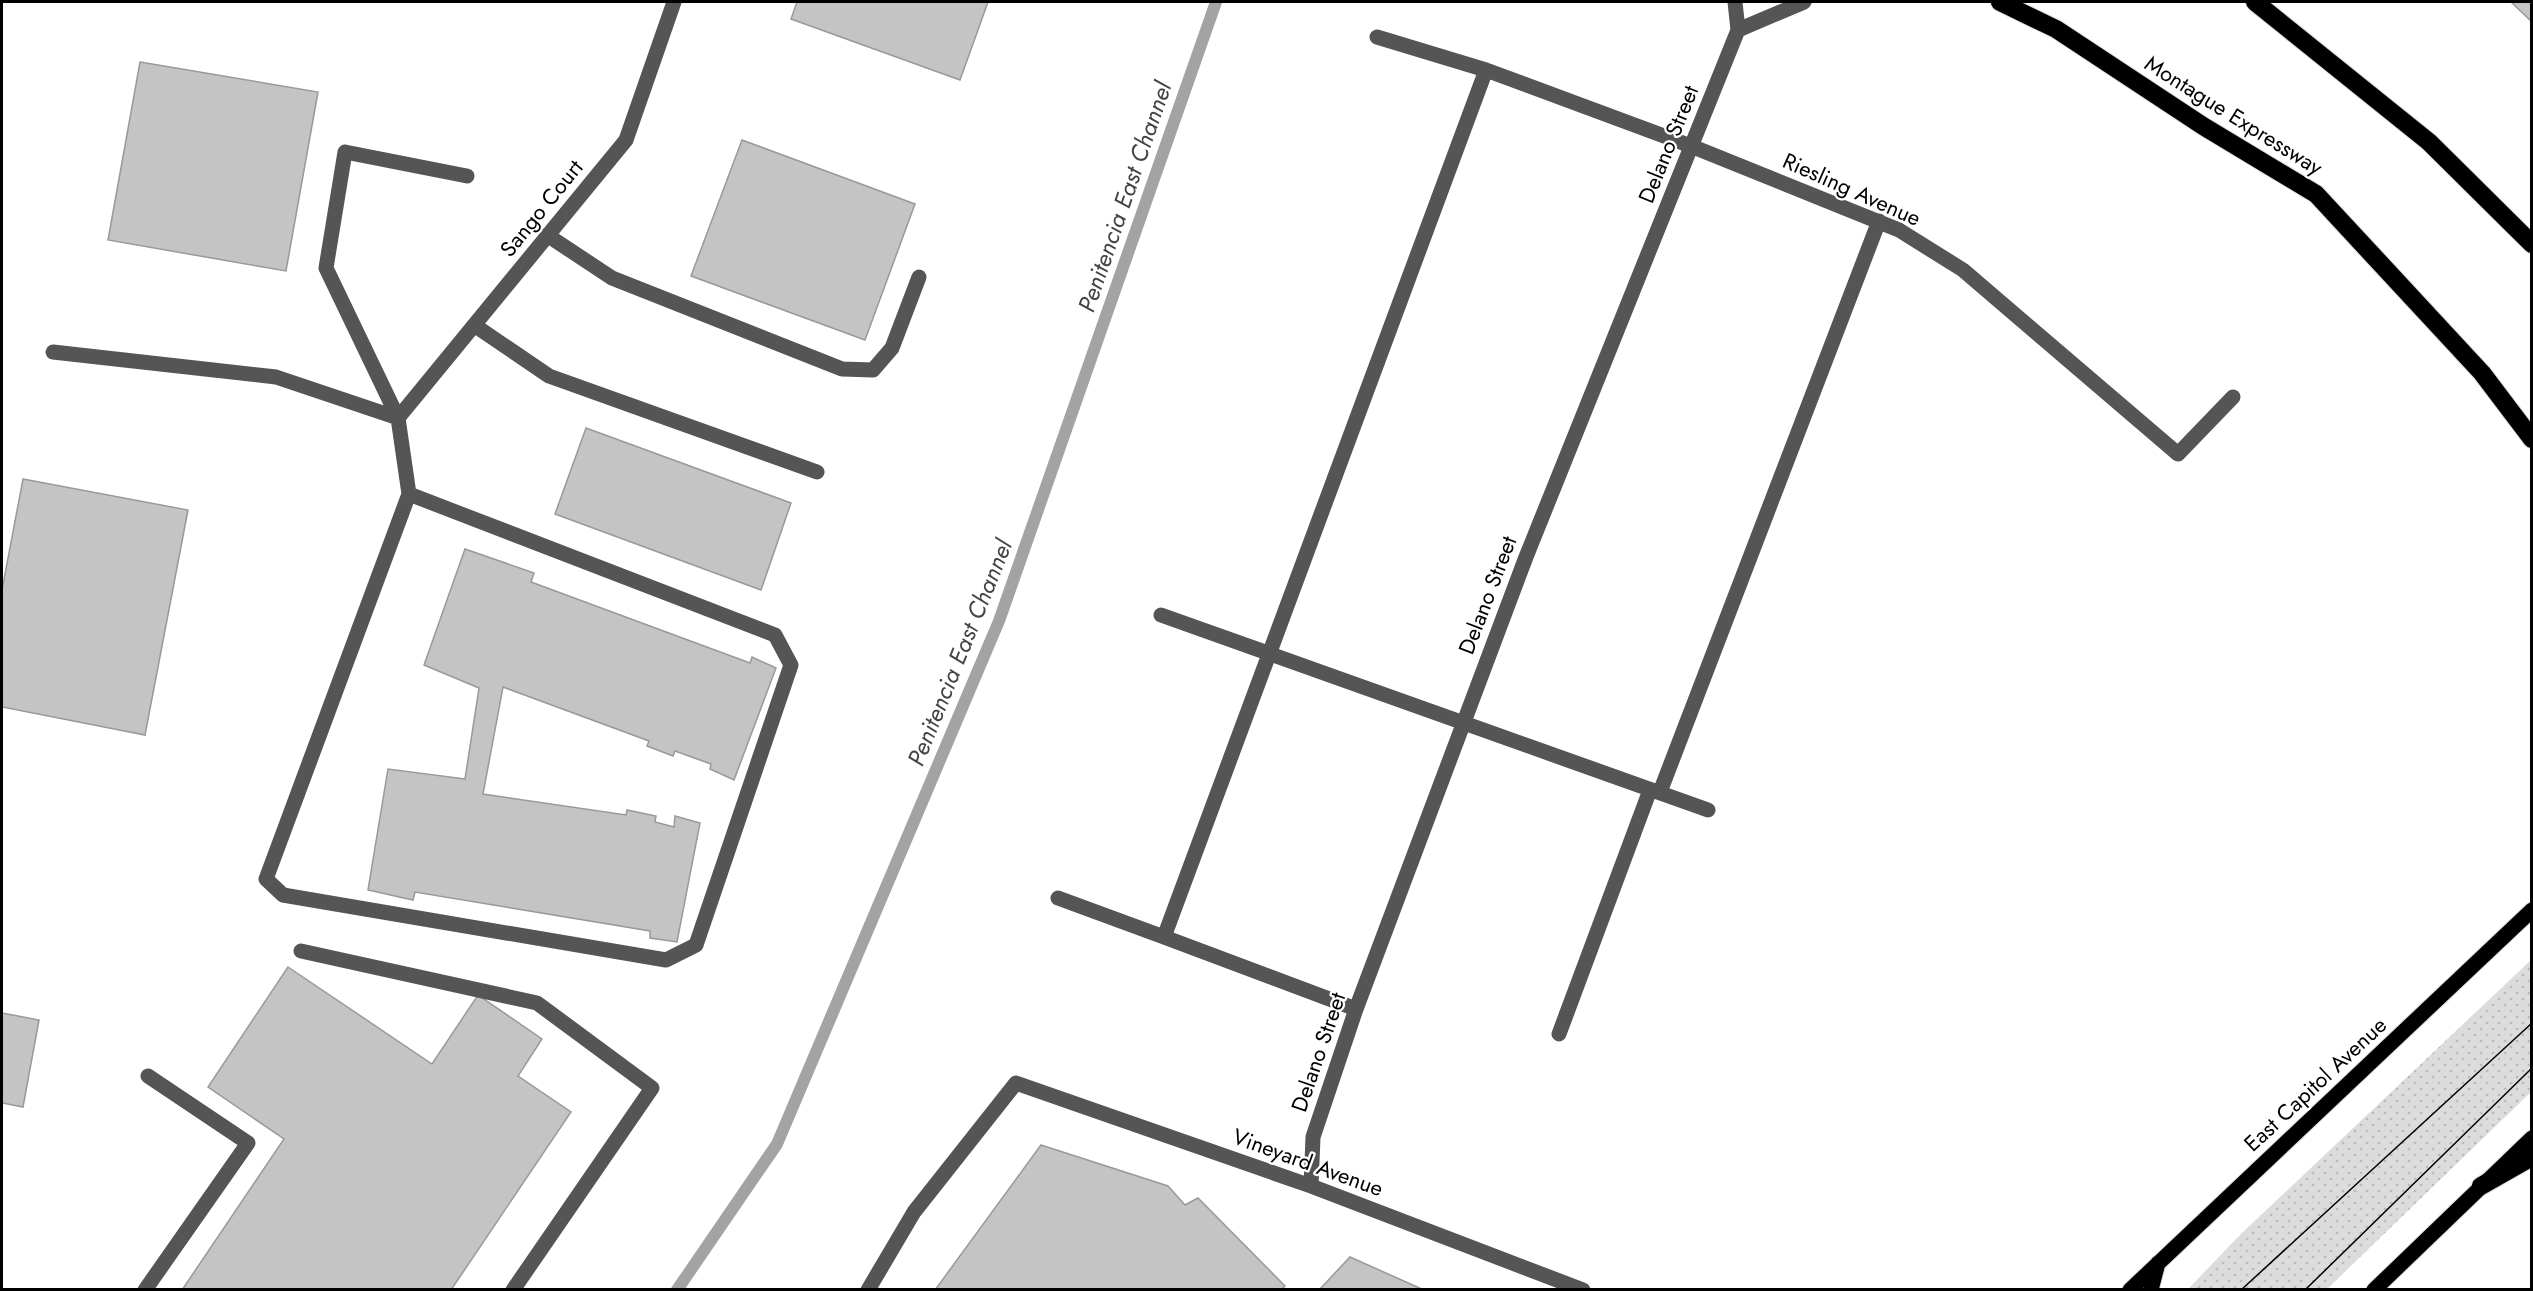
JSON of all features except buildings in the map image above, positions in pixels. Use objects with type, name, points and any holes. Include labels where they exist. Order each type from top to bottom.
[{"type":"highway","name":"Montague Expressway","points":[[2000,2],[2056,29],[2203,126],[2316,194],[2482,372],[2532,439]]},
{"type":"highway","points":[[2255,2],[2429,142],[2532,244]]},
{"type":"highway","points":[[2481,1186],[2532,1157]]},
{"type":"main road","name":"East Capitol Avenue","points":[[2130,1290],[2532,910]]},
{"type":"main road","points":[[2374,1290],[2532,1138]]},
{"type":"main road","points":[[2151,1290],[2158,1263]]},
{"type":"street","name":"Sango Court","points":[[398,418],[626,140],[674,2]]},
{"type":"street","name":"Delano Street","points":[[1311,1186],[1313,1137],[1356,1009],[1462,721],[1738,30],[1735,2]]},
{"type":"street","points":[[1738,30],[1804,2]]},
{"type":"street","name":"Riesling Avenue","points":[[1377,37],[1486,70],[1691,146],[1899,230],[1963,270],[2178,454],[2233,397]]},
{"type":"street","points":[[1164,937],[1486,70]]},
{"type":"street","points":[[409,494],[774,634],[791,665],[696,945],[666,960],[283,895],[266,879],[409,494],[398,418],[326,268],[345,152],[467,176]]},
{"type":"street","points":[[1559,1034],[1879,222]]},
{"type":"street","points":[[548,235],[612,278],[842,369],[873,370],[892,348],[920,277]]},
{"type":"street","points":[[474,324],[549,376],[817,472]]},
{"type":"street","points":[[53,352],[276,377],[398,418]]},
{"type":"street","points":[[1161,615],[1707,810]]},
{"type":"street","points":[[1058,898],[1356,1009]]},
{"type":"street","points":[[301,951],[537,1003],[652,1088],[513,1290]]},
{"type":"street","points":[[146,1290],[248,1143],[148,1076]]},
{"type":"street","name":"Vineyard Avenue","points":[[868,1290],[914,1212],[1016,1083],[1311,1186],[1583,1290]]},
{"type":"shaded area","points":[[2531,960],[2531,1092],[2327,1289],[2188,1289],[2242,1233]]},
{"type":"waterway","name":"Penitencia East Channel","points":[[677,1290],[777,1144],[999,621],[1216,2]]},
{"type":"tram line","points":[[2241,1290],[2532,1023]]},
{"type":"tram line","points":[[2305,1290],[2532,1068]]}]
